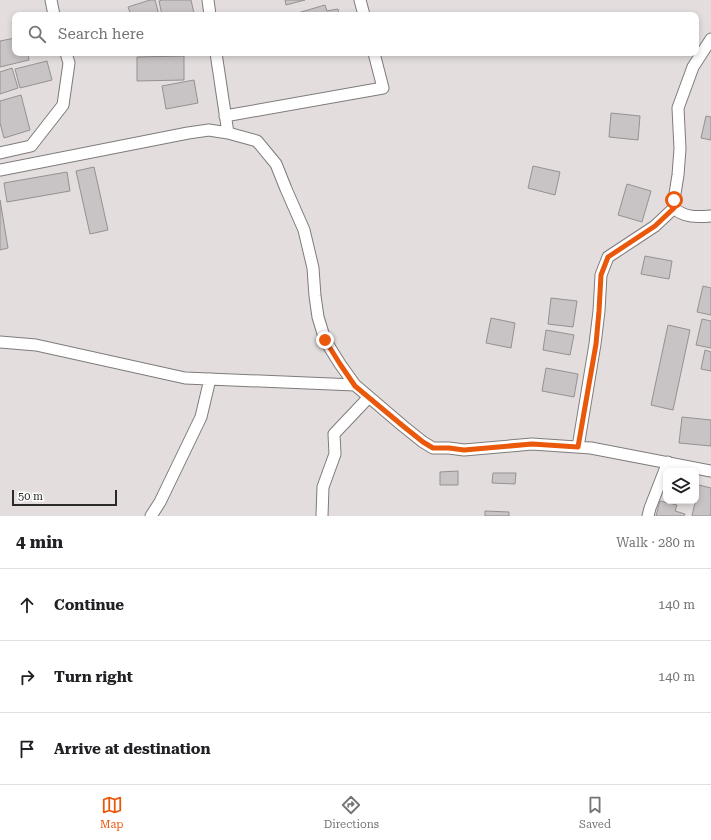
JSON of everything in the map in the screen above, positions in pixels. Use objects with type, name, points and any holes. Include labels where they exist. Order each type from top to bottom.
[{"type":"street","points":[[51,0],[53,12]]},
{"type":"street","points":[[208,0],[210,12]]},
{"type":"street","points":[[360,0],[363,12]]},
{"type":"street","points":[[711,39],[693,67],[678,108],[680,149],[674,200],[674,208],[678,213],[696,218],[711,216]]},
{"type":"street","points":[[0,153],[31,146],[63,105],[69,63],[67,56]]},
{"type":"street","points":[[216,56],[228,133]]},
{"type":"street","points":[[225,116],[383,88],[375,56]]},
{"type":"street","points":[[0,170],[209,130],[257,140],[276,164],[304,230],[313,268],[318,318],[325,340],[355,386],[423,442],[433,448],[464,450],[532,444],[591,448],[711,471]]},
{"type":"street","points":[[578,447],[596,344],[601,275],[608,257],[655,226],[674,208]]},
{"type":"street","points":[[0,342],[36,345],[185,378],[355,386]]},
{"type":"street","points":[[151,516],[160,502],[201,417],[210,379]]},
{"type":"street","points":[[322,516],[323,487],[335,454],[334,434],[369,397]]},
{"type":"street","points":[[648,516],[668,462]]},
{"type":"building","points":[[150,0],[155,0],[158,12],[130,12],[128,7]]},
{"type":"building","points":[[191,0],[194,12],[161,12],[159,1]]},
{"type":"building","points":[[285,0],[305,0],[286,5]]},
{"type":"building","points":[[325,5],[327,11],[338,9],[338,12],[301,12]]},
{"type":"building","points":[[12,39],[12,56],[28,56],[29,60],[0,67],[0,41]]},
{"type":"building","points":[[184,56],[184,80],[137,81],[137,57]]},
{"type":"building","points":[[47,61],[52,80],[20,88],[15,69]]},
{"type":"building","points":[[12,68],[18,88],[0,94],[0,72]]},
{"type":"building","points":[[194,80],[198,103],[166,109],[162,86]]},
{"type":"building","points":[[21,95],[30,130],[4,138],[0,123],[0,101]]},
{"type":"building","points":[[611,113],[640,116],[638,140],[609,137]]},
{"type":"building","points":[[706,116],[711,117],[711,140],[701,138]]},
{"type":"building","points":[[533,166],[560,172],[555,195],[528,188]]},
{"type":"building","points":[[94,167],[108,230],[90,234],[76,171]]},
{"type":"building","points":[[67,172],[70,191],[7,202],[4,183]]},
{"type":"building","points":[[627,184],[651,191],[642,222],[618,215]]},
{"type":"building","points":[[0,200],[8,248],[0,250]]},
{"type":"building","points":[[645,256],[672,261],[669,279],[641,274]]},
{"type":"building","points":[[703,286],[711,288],[711,315],[697,312]]},
{"type":"building","points":[[551,298],[577,301],[573,327],[548,324]]},
{"type":"building","points":[[491,318],[515,323],[511,348],[486,343]]},
{"type":"building","points":[[702,319],[711,321],[711,348],[696,345]]},
{"type":"building","points":[[668,325],[690,330],[673,410],[651,405]]},
{"type":"building","points":[[546,330],[574,335],[570,355],[543,350]]},
{"type":"building","points":[[705,350],[711,352],[711,371],[701,369]]},
{"type":"building","points":[[546,368],[578,374],[574,397],[542,391]]},
{"type":"building","points":[[682,417],[711,420],[711,446],[679,443]]},
{"type":"building","points":[[458,471],[458,485],[440,485],[440,472]]},
{"type":"building","points":[[493,473],[516,473],[515,484],[492,483]]},
{"type":"building","points":[[699,485],[711,488],[711,516],[692,516],[695,504],[699,504]]},
{"type":"building","points":[[660,501],[663,502],[663,504],[677,505],[675,511],[685,514],[684,516],[656,516]]},
{"type":"building","points":[[485,511],[509,512],[509,516],[485,516]]},
{"type":"route","points":[[325,340],[355,386],[423,442],[433,448],[464,450],[532,444],[578,447],[596,344],[601,275],[608,257],[655,226],[674,208],[674,200]]}]
